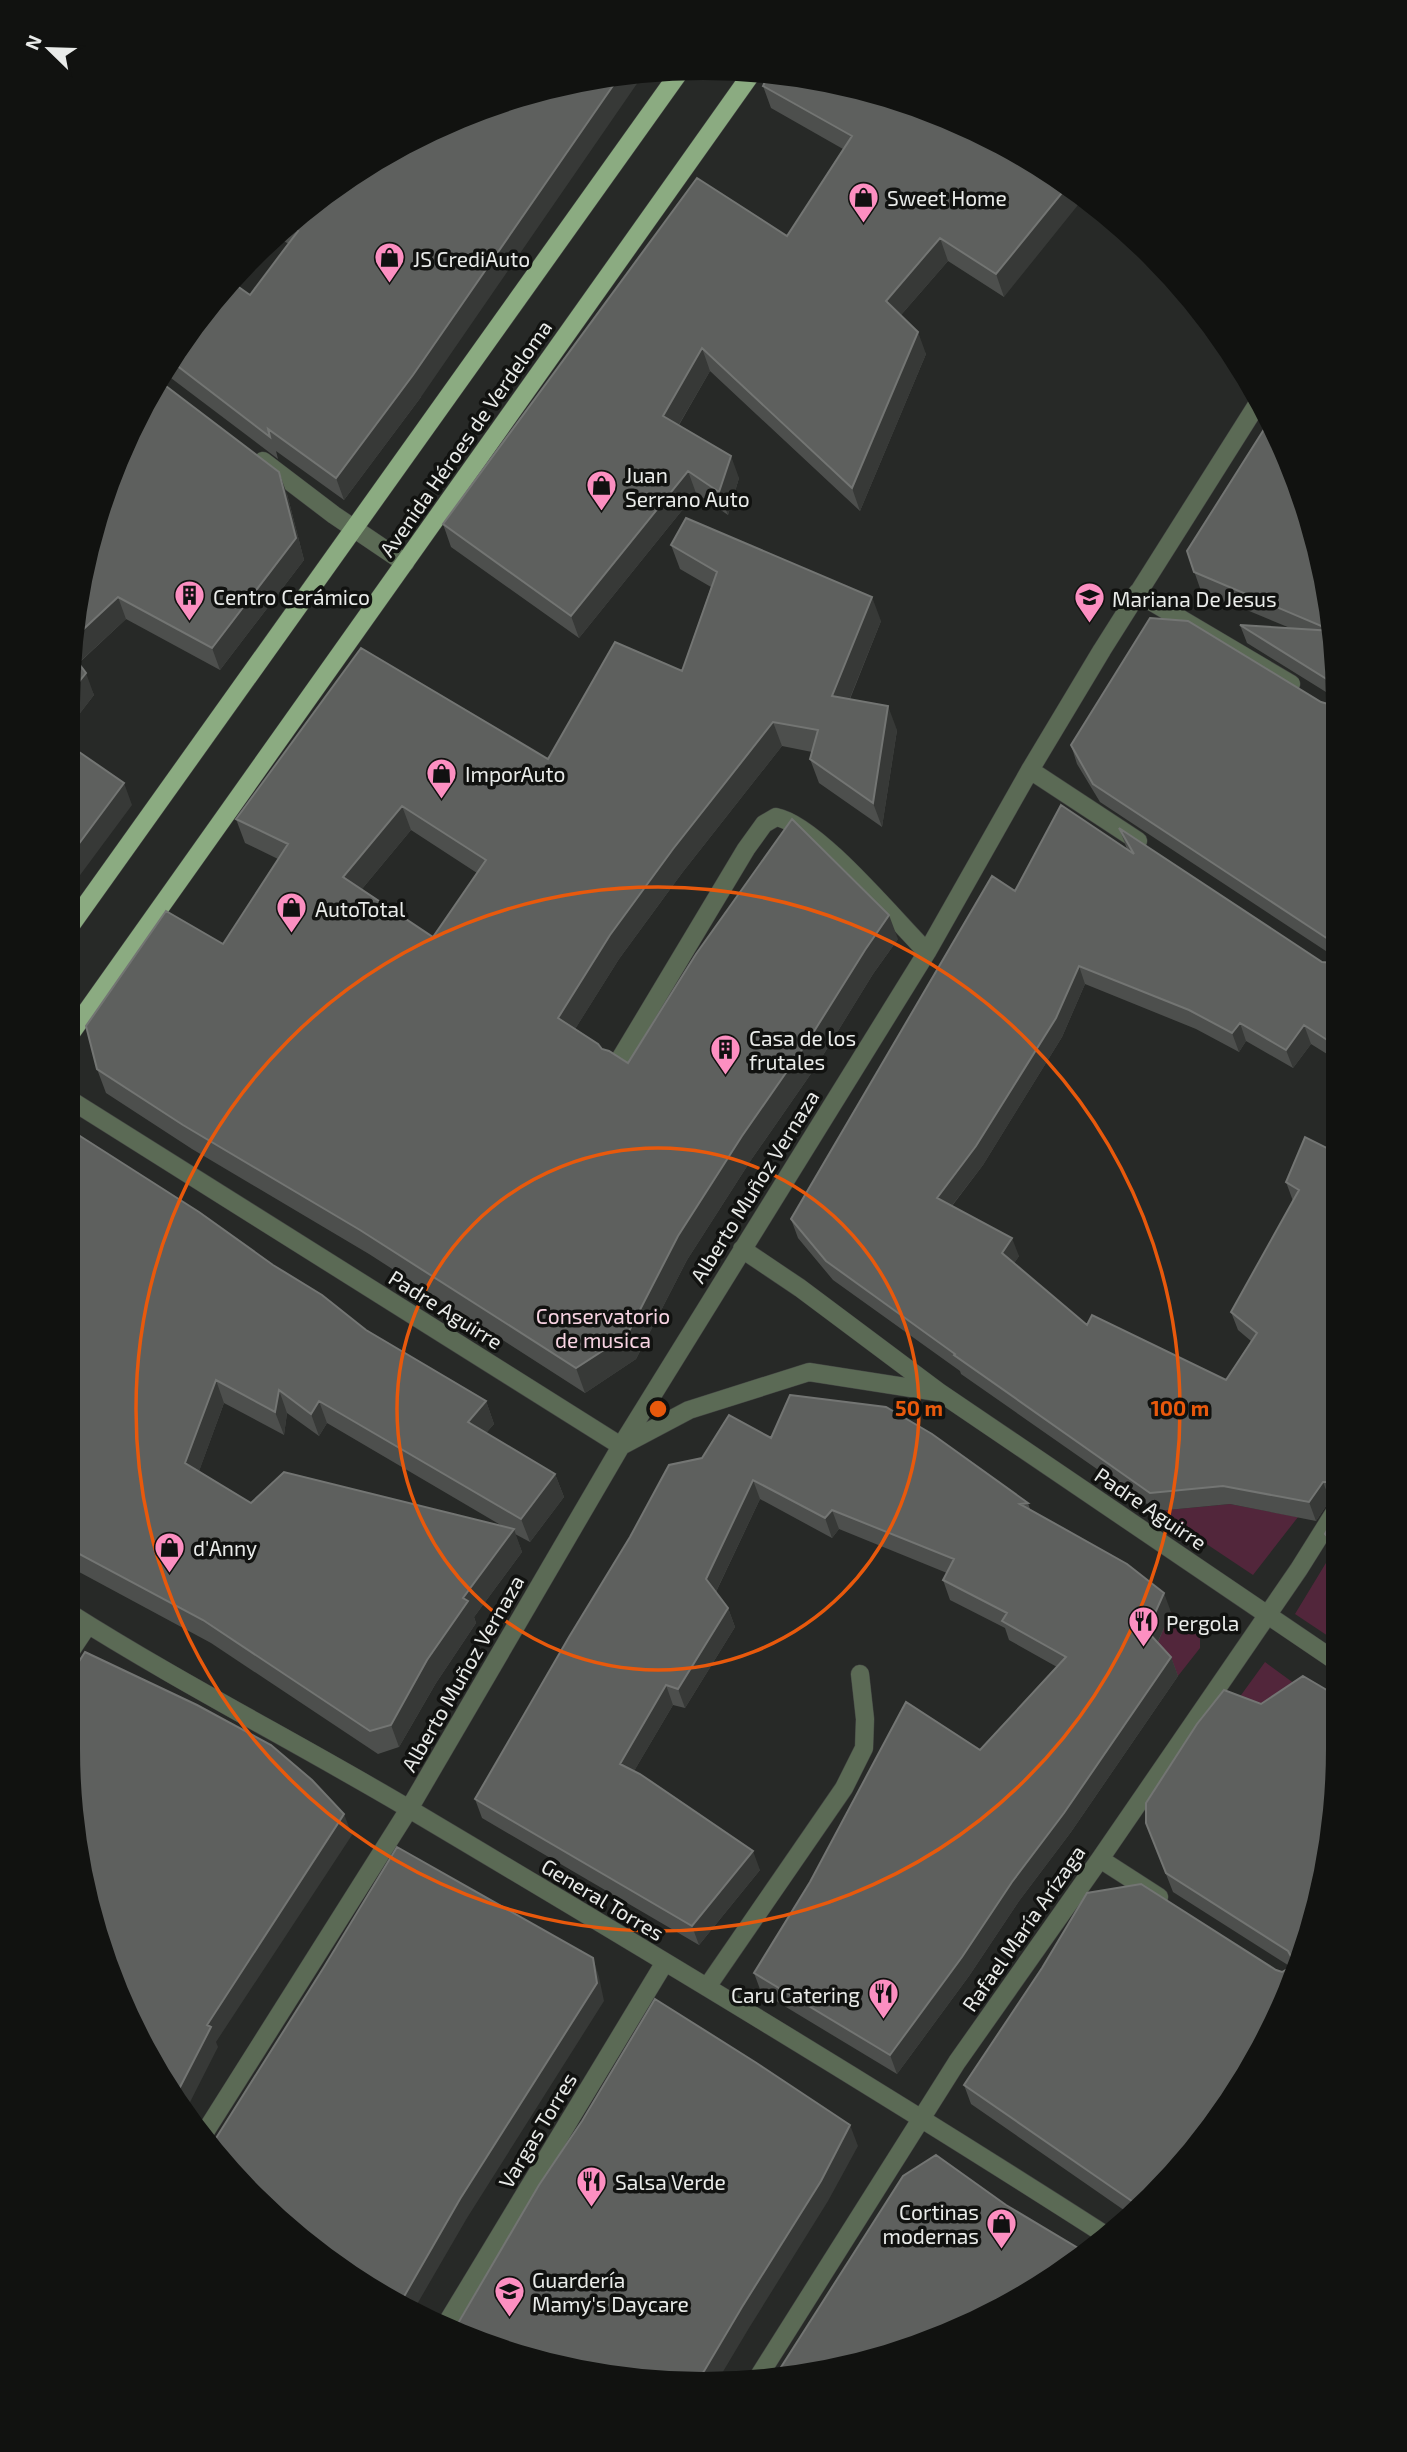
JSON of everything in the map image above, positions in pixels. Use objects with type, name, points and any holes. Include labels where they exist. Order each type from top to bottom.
[{"type":"main road","name":"Avenida Héroes de Verdeloma","points":[[80,913],[673,82]]},
{"type":"main road","name":"Avenida Héroes de Verdeloma","points":[[80,1020],[746,82]]},
{"type":"street","name":"Alberto Muñoz Vernaza","points":[[208,2127],[408,1809],[621,1446],[927,952],[1030,770],[1137,593],[1253,411]]},
{"type":"street","points":[[245,448],[354,529],[405,563]]},
{"type":"street","points":[[1137,593],[1302,691]]},
{"type":"street","points":[[1030,770],[1154,852]]},
{"type":"street","points":[[617,1064],[746,849],[764,824],[776,817],[794,822],[818,840],[927,952]]},
{"type":"street","name":"Padre Aguirre","points":[[80,1106],[621,1446],[689,1410],[809,1372],[939,1392]]},
{"type":"street","name":"Padre Aguirre","points":[[742,1249],[800,1288],[939,1392],[1326,1655]]},
{"type":"street","name":"Rafael María Arízaga","points":[[764,2368],[957,2062],[1100,1859],[1326,1525]]},
{"type":"street","name":"General Torres","points":[[80,1620],[408,1809],[707,1987],[922,2118],[1098,2230]]},
{"type":"street","points":[[80,1637],[88,1625]]},
{"type":"street","points":[[707,1987],[844,1788],[864,1748],[865,1719],[860,1674]]},
{"type":"street","points":[[1100,1859],[1178,1909]]},
{"type":"street","name":"Vargas Torres","points":[[450,2317],[665,1962]]},
{"type":"shaded area","points":[[1230,1504],[1298,1517],[1253,1575],[1157,1511]]},
{"type":"shaded area","points":[[1326,1563],[1326,1635],[1295,1614]]},
{"type":"shaded area","points":[[1171,1612],[1200,1630],[1200,1648],[1178,1676],[1154,1650]]},
{"type":"shaded area","points":[[1265,1662],[1310,1695],[1231,1709]]},
{"type":"building","points":[[764,84],[825,92],[904,114],[979,145],[1062,193],[996,274],[940,238],[886,301],[918,332],[852,488],[702,348],[663,416],[731,456],[719,492],[688,471],[571,616],[443,524],[697,178],[787,236],[852,136],[763,86]]},
{"type":"building","name":"JS CrediAuto","points":[[612,88],[413,375],[336,478],[268,429],[270,437],[179,367],[235,293],[240,288],[250,295],[298,231],[357,185],[428,145],[465,128],[542,102]]},
{"type":"building","points":[[167,387],[279,472],[296,538],[212,648],[118,597],[85,627],[92,582],[114,503],[128,465]]},
{"type":"building","points":[[1263,431],[1279,465],[1305,542],[1315,582],[1321,626],[1194,572],[1187,551]]},
{"type":"building","points":[[686,518],[872,597],[832,696],[888,706],[873,803],[810,759],[818,730],[773,722],[673,849],[610,935],[558,1018],[602,1049],[628,1063],[696,954],[792,819],[889,915],[678,1236],[627,1335],[576,1368],[360,1230],[183,1125],[97,1069],[86,1026],[166,911],[223,944],[288,844],[236,819],[361,648],[548,759],[615,642],[682,671],[717,572],[671,545]],"holes":[[[402,806],[486,860],[433,937],[343,877]]]},
{"type":"building","points":[[1150,618],[1188,621],[1326,703],[1326,938],[1093,784],[1071,745]]},
{"type":"building","points":[[1240,625],[1322,630],[1325,678]]},
{"type":"building","points":[[80,753],[124,783],[80,842]]},
{"type":"building","points":[[1061,805],[1134,854],[1119,828],[1326,962],[1326,1039],[1304,1025],[1286,1050],[1240,1023],[1232,1033],[1189,1010],[1079,966],[1056,1018],[976,1146],[937,1198],[1012,1238],[1002,1253],[1087,1325],[1092,1315],[1226,1380],[1257,1333],[1231,1312],[1299,1190],[1286,1182],[1305,1137],[1326,1148],[1326,1482],[1323,1482],[1309,1502],[1223,1486],[1150,1493],[826,1261],[791,1219],[992,876],[1015,891]]},
{"type":"building","points":[[80,1136],[322,1295],[366,1330],[486,1401],[468,1422],[555,1474],[521,1519],[319,1401],[311,1414],[279,1390],[275,1412],[216,1380],[185,1463],[251,1503],[284,1472],[514,1529],[463,1598],[468,1601],[427,1660],[391,1725],[370,1731],[203,1620],[80,1554]]},
{"type":"building","points":[[790,1395],[886,1407],[932,1434],[1028,1503],[1020,1504],[1127,1564],[1164,1593],[1147,1631],[1171,1657],[1064,1813],[890,2055],[754,1973],[810,1882],[906,1702],[980,1750],[1066,1657],[1002,1621],[1007,1613],[943,1580],[954,1559],[832,1510],[825,1518],[753,1480],[706,1579],[728,1608],[678,1689],[666,1685],[620,1764],[640,1774],[753,1851],[692,1926],[475,1799],[630,1537],[669,1465],[702,1458],[729,1415],[771,1438]]},
{"type":"building","points":[[85,1652],[197,1705],[271,1745],[312,1780],[344,1814],[207,2025],[211,2027],[180,2087],[128,1987],[102,1910],[92,1870],[82,1789],[80,1660]]},
{"type":"building","points":[[1303,1676],[1326,1690],[1325,1789],[1321,1830],[1315,1870],[1291,1956],[1288,1951],[1166,1873],[1146,1823],[1146,1803],[1197,1724],[1224,1690],[1261,1704]]},
{"type":"building","points":[[397,1847],[593,1958],[597,1983],[460,2199],[405,2295],[357,2267],[324,2243],[263,2189],[217,2137]]},
{"type":"building","points":[[1141,1884],[1282,1972],[1285,1970],[1262,2024],[1222,2095],[1172,2159],[1131,2201],[964,2085],[1042,1968],[1087,1893]]},
{"type":"building","points":[[655,1999],[850,2125],[821,2181],[704,2372],[582,2360],[503,2338],[459,2321],[539,2185],[582,2121]]},
{"type":"building","points":[[936,2155],[1006,2205],[1077,2247],[1015,2288],[942,2324],[865,2350],[825,2360],[782,2366],[903,2176]]},
{"type":"place","name":"Sweet Home","points":[[864,224]]},
{"type":"place","name":"JS CrediAuto","points":[[390,285]]},
{"type":"place","name":"Juan Serrano Auto","points":[[602,513]]},
{"type":"place","name":"Centro Cerámico","points":[[190,623]]},
{"type":"place","name":"Mariana De Jesus","points":[[1089,625]]},
{"type":"place","name":"ImporAuto","points":[[442,800]]},
{"type":"place","name":"AutoTotal","points":[[292,935]]},
{"type":"place","name":"Casa de los frutales","points":[[726,1076]]},
{"type":"place","name":"d'Anny","points":[[170,1574]]},
{"type":"place","name":"Pergola","points":[[1143,1649]]},
{"type":"place","name":"Caru Catering","points":[[883,2021]]},
{"type":"place","name":"Salsa Verde","points":[[592,2208]]},
{"type":"place","name":"Cortinas modernas","points":[[1002,2250]]},
{"type":"place","name":"Guardería Mamy's Daycare","points":[[509,2318]]},
{"type":"park label","name":"Conservatorio de musica","points":[[603,1327]]}]
